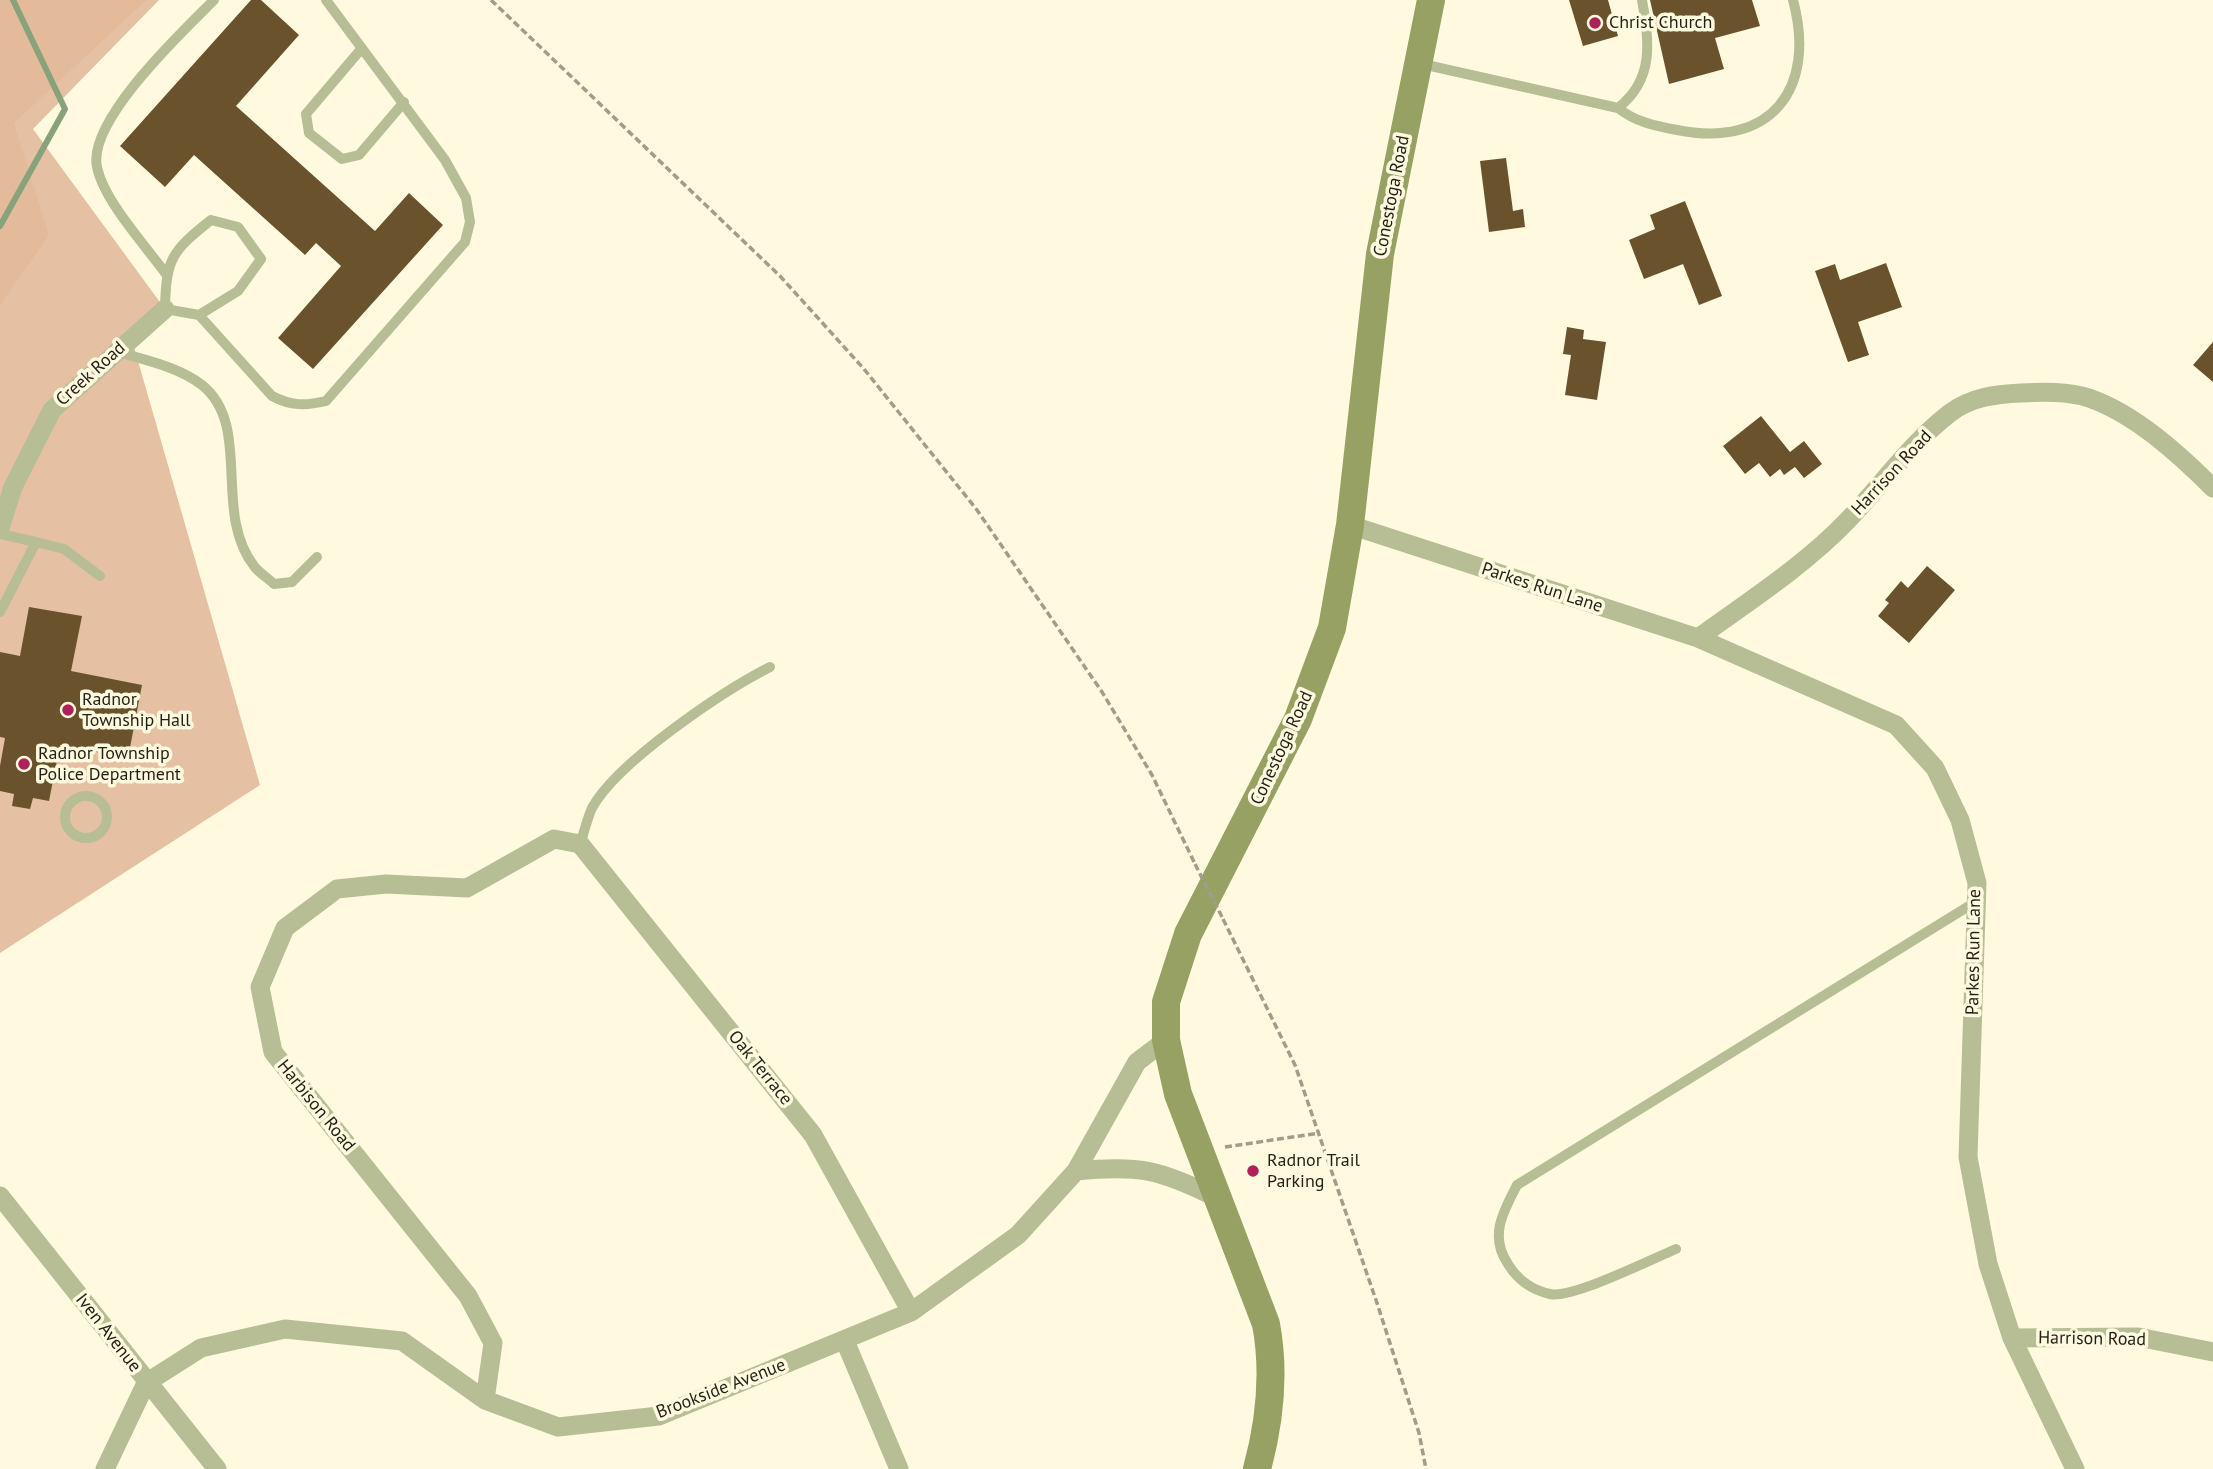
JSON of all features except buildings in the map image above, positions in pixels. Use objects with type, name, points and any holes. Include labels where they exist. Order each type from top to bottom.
[{"type":"main road","name":"Conestoga Road","points":[[1257,1469],[1271,1392],[1272,1356],[1266,1324],[1215,1197],[1178,1094],[1166,1040],[1166,1002],[1178,957],[1298,719],[1332,628],[1350,525],[1380,254],[1431,0]]},
{"type":"street","name":"Creek Road","points":[[0,528],[13,487],[52,410],[165,309]]},
{"type":"street","name":"Harrison Road","points":[[1698,638],[1787,574],[1848,520],[1911,446],[1952,411],[1995,394],[2073,394],[2100,403],[2130,419],[2193,468],[2213,488]]},
{"type":"street","name":"Parkes Run Lane","points":[[1350,525],[1698,638],[1896,725],[1935,768],[1960,820],[1977,883],[1968,1157],[1988,1264],[2012,1338],[2075,1469]]},
{"type":"street","name":"Harbison Road","points":[[485,1399],[493,1343],[468,1296],[273,1052],[260,987],[285,928],[337,889],[386,884],[467,888],[554,839],[580,845]]},
{"type":"street","name":"Oak Terrace","points":[[580,845],[813,1135],[911,1312]]},
{"type":"street","name":"Brookside Avenue","points":[[146,1382],[201,1349],[285,1329],[402,1341],[485,1399],[558,1426],[659,1416],[911,1312],[1018,1235],[1076,1171],[1137,1062],[1166,1040]]},
{"type":"street","points":[[1076,1171],[1145,1168],[1174,1177],[1215,1197]]},
{"type":"street","name":"Iven Avenue","points":[[0,1196],[217,1469]]},
{"type":"street","name":"Harrison Road","points":[[2012,1338],[2138,1338],[2213,1352]]},
{"type":"street","points":[[845,1341],[899,1469]]},
{"type":"street","points":[[105,1469],[146,1382]]},
{"type":"lane","points":[[166,274],[104,188],[96,164],[107,121],[153,60],[214,0]]},
{"type":"lane","points":[[199,315],[238,291],[261,259],[238,227],[211,220],[178,246],[166,274],[165,309],[199,315],[272,396],[286,404],[306,405],[326,401],[465,243],[470,222],[466,198],[444,160],[404,102],[326,0]]},
{"type":"lane","points":[[1618,107],[1633,96],[1645,70],[1650,43],[1642,0]]},
{"type":"lane","points":[[1418,63],[1618,107],[1629,117],[1655,125],[1713,136],[1741,131],[1768,120],[1788,90],[1797,70],[1799,36],[1793,0]]},
{"type":"lane","points":[[362,48],[306,114],[309,133],[342,159],[359,155],[404,102]]},
{"type":"lane","points":[[117,352],[171,368],[201,384],[218,401],[229,432],[233,515],[254,566],[274,584],[292,582],[317,556]]},
{"type":"lane","points":[[0,534],[64,549],[100,576]]},
{"type":"lane","points":[[0,612],[27,565],[36,542]]},
{"type":"lane","points":[[580,845],[593,808],[617,778],[724,691],[770,667]]},
{"type":"lane","points":[[82,797],[96,799],[107,816],[103,829],[86,838],[73,834],[66,823],[70,803],[82,797]]},
{"type":"lane","points":[[1676,1249],[1575,1291],[1552,1295],[1518,1279],[1500,1253],[1498,1222],[1517,1185],[1977,901]]},
{"type":"path","points":[[491,0],[780,276],[864,369],[977,510],[1102,692],[1152,775],[1295,1065],[1419,1433],[1426,1469]]},
{"type":"path","points":[[1199,1154],[1237,1144],[1320,1133]]},
{"type":"shaded area","points":[[0,0],[159,0],[33,129],[165,309],[132,340],[260,785],[0,953]]},
{"type":"shaded area","points":[[0,0],[146,0],[14,123],[49,235],[0,305]]},
{"type":"waterway","points":[[0,226],[65,109],[13,0]]},
{"type":"place","name":"Christ Church","points":[[1595,23]]},
{"type":"place","name":"Radnor Township Hall","points":[[68,710]]},
{"type":"place","name":"Radnor Township Police Department","points":[[24,764]]},
{"type":"place","name":"Radnor Trail Parking","points":[[1253,1171]]}]
